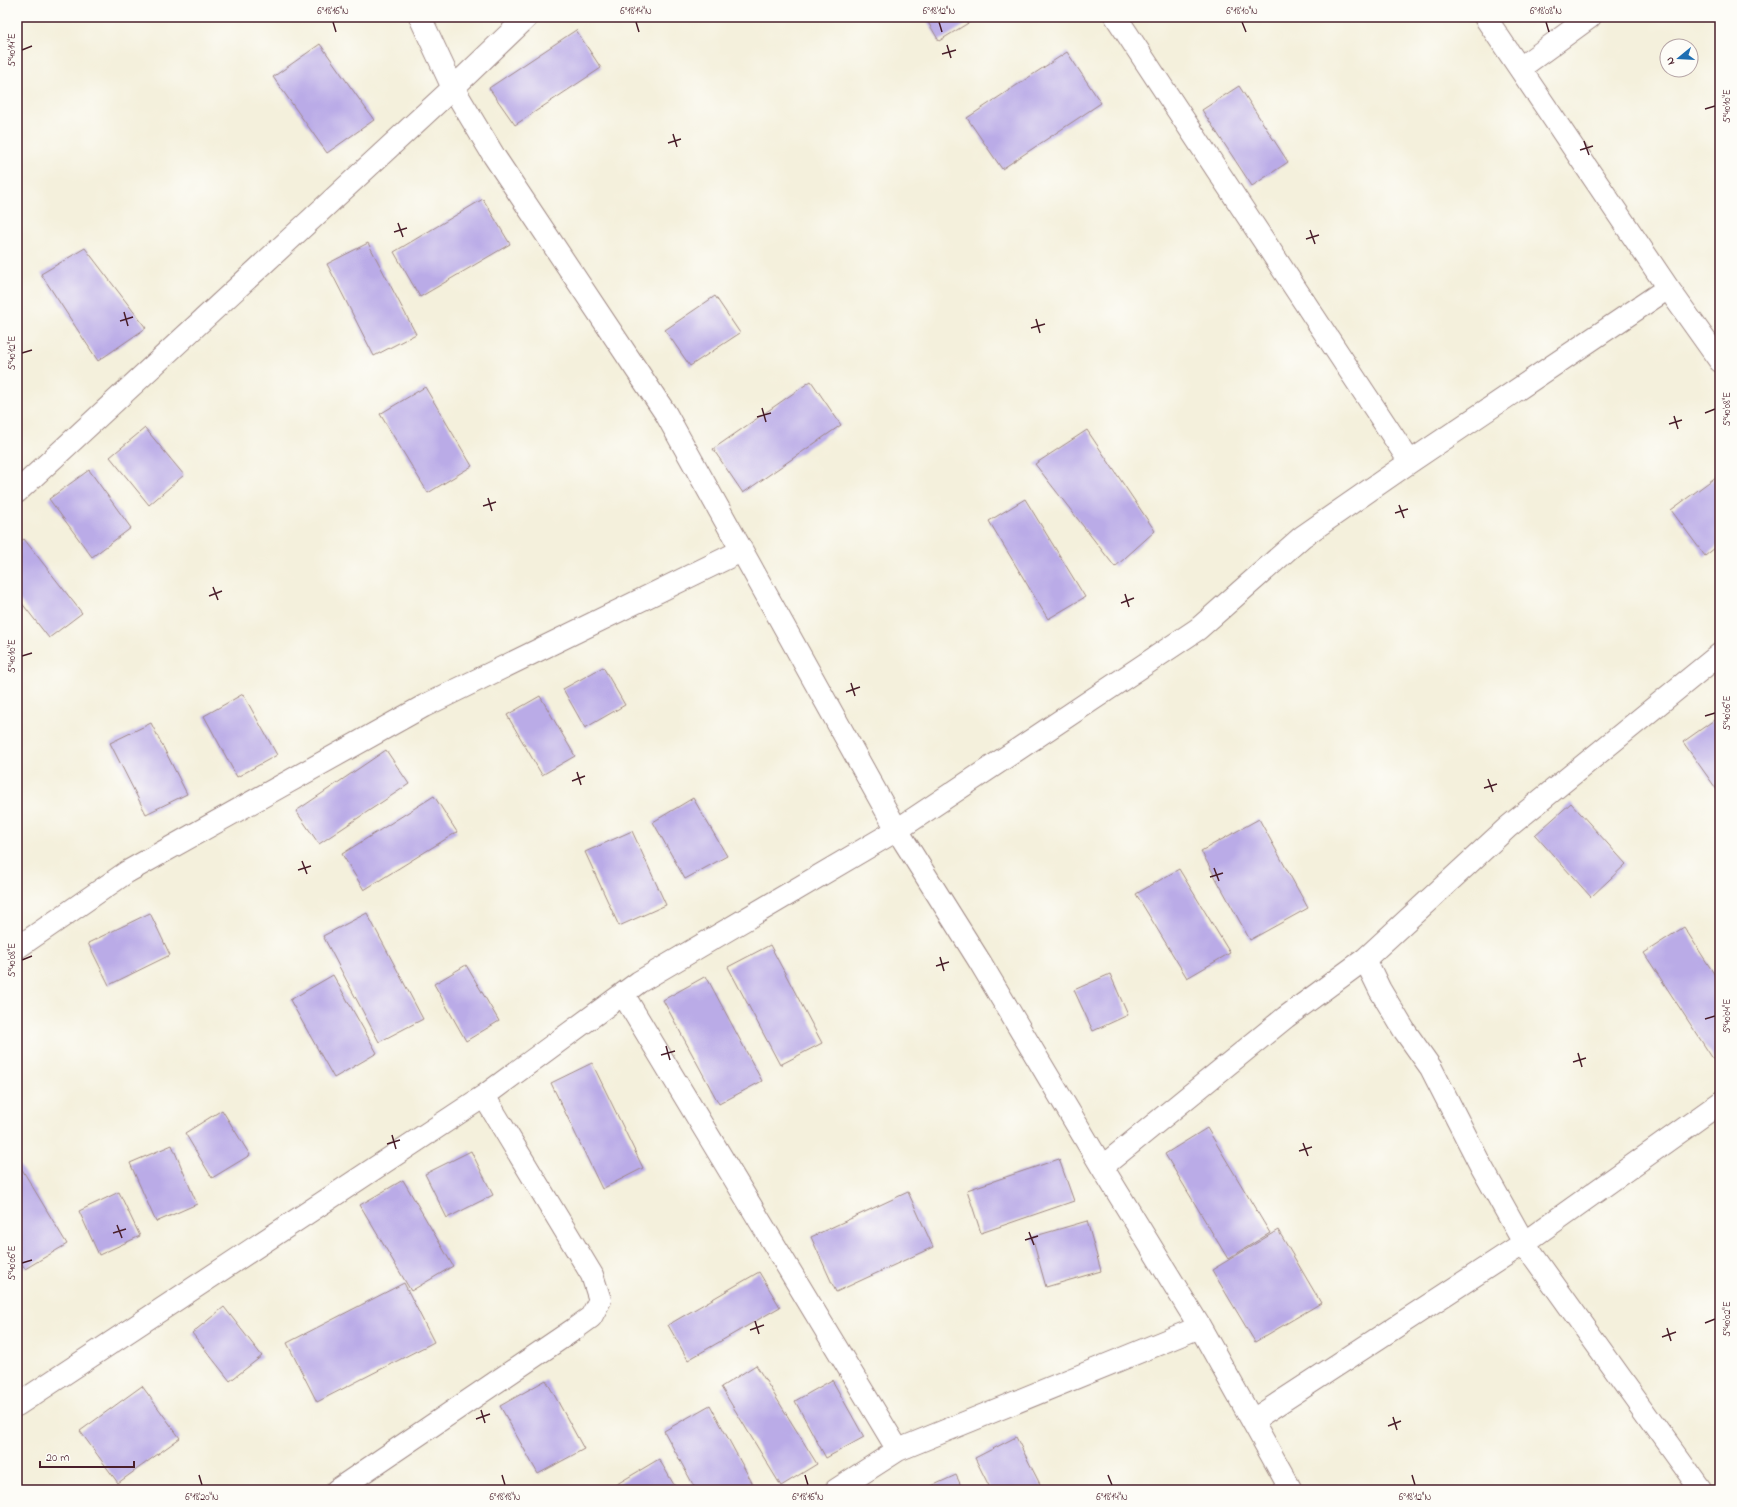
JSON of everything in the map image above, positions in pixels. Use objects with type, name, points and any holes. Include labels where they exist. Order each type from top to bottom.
[{"type":"street","points":[[420,17],[452,88],[494,156],[666,414],[897,830],[980,962],[1102,1167],[1200,1327],[1291,1490]]},
{"type":"street","points":[[17,492],[527,17]]},
{"type":"street","points":[[1116,17],[1410,462]]},
{"type":"street","points":[[1485,17],[1668,288],[1720,360]]},
{"type":"street","points":[[1520,68],[1590,17]]},
{"type":"street","points":[[17,1405],[484,1096],[639,982],[897,830],[1198,629],[1302,538],[1410,462],[1668,288]]},
{"type":"street","points":[[17,948],[127,872],[424,706],[741,551]]},
{"type":"street","points":[[1102,1167],[1286,1017],[1365,959],[1508,827],[1720,654]]},
{"type":"street","points":[[1365,959],[1384,997],[1404,1030],[1431,1068],[1480,1166],[1524,1242],[1701,1490]]},
{"type":"street","points":[[623,994],[898,1450]]},
{"type":"street","points":[[337,1490],[591,1317],[600,1300],[592,1274],[484,1096]]},
{"type":"street","points":[[1253,1420],[1524,1242],[1720,1103]]},
{"type":"street","points":[[836,1490],[898,1450],[1200,1327]]},
{"type":"building","points":[[925,17],[978,17],[939,41]]},
{"type":"building","points":[[576,30],[601,68],[515,125],[489,88]]},
{"type":"building","points":[[320,44],[374,120],[327,153],[273,77]]},
{"type":"building","points":[[1067,52],[1101,103],[1002,169],[967,118]]},
{"type":"building","points":[[1239,86],[1288,162],[1252,186],[1202,110]]},
{"type":"building","points":[[483,199],[510,244],[420,297],[394,252]]},
{"type":"building","points":[[368,243],[416,334],[374,356],[327,264]]},
{"type":"building","points":[[85,248],[146,328],[98,361],[41,274]]},
{"type":"building","points":[[715,296],[740,333],[690,366],[665,330]]},
{"type":"building","points":[[811,381],[841,425],[743,493],[713,449]]},
{"type":"building","points":[[425,387],[472,466],[428,493],[380,414]]},
{"type":"building","points":[[145,428],[184,475],[149,505],[110,457]]},
{"type":"building","points":[[1087,430],[1155,531],[1115,567],[1035,464]]},
{"type":"building","points":[[89,470],[131,528],[92,557],[49,499]]},
{"type":"building","points":[[1720,474],[1720,544],[1705,556],[1671,510]]},
{"type":"building","points":[[1025,499],[1085,597],[1048,619],[989,521]]},
{"type":"building","points":[[24,539],[82,613],[49,638],[17,597],[17,544]]},
{"type":"building","points":[[603,667],[625,705],[585,728],[563,689]]},
{"type":"building","points":[[243,694],[277,755],[237,777],[204,716]]},
{"type":"building","points":[[540,696],[575,756],[542,775],[507,715]]},
{"type":"building","points":[[1717,718],[1720,722],[1720,794],[1683,742]]},
{"type":"building","points":[[151,723],[187,794],[146,814],[110,743]]},
{"type":"building","points":[[386,750],[409,784],[319,844],[296,811]]},
{"type":"building","points":[[434,796],[457,832],[364,890],[342,854]]},
{"type":"building","points":[[693,798],[727,856],[685,879],[653,822]]},
{"type":"building","points":[[1571,803],[1626,864],[1591,897],[1535,835]]},
{"type":"building","points":[[1259,819],[1308,908],[1250,940],[1201,851]]},
{"type":"building","points":[[632,831],[666,905],[619,926],[585,852]]},
{"type":"building","points":[[1179,869],[1230,953],[1187,978],[1136,894]]},
{"type":"building","points":[[150,913],[170,955],[109,985],[88,943]]},
{"type":"building","points":[[367,913],[423,1019],[379,1042],[323,936]]},
{"type":"building","points":[[1684,927],[1720,983],[1720,1062],[1717,1065],[1644,953]]},
{"type":"building","points":[[770,945],[822,1043],[780,1065],[728,967]]},
{"type":"building","points":[[466,965],[499,1021],[466,1041],[434,984]]},
{"type":"building","points":[[1110,974],[1128,1015],[1093,1031],[1074,990]]},
{"type":"building","points":[[333,975],[377,1053],[334,1078],[290,1000]]},
{"type":"building","points":[[706,976],[762,1081],[719,1104],[663,1000]]},
{"type":"building","points":[[592,1063],[643,1168],[602,1189],[551,1083]]},
{"type":"building","points":[[222,1110],[250,1155],[212,1178],[185,1133]]},
{"type":"building","points":[[1207,1128],[1270,1233],[1228,1259],[1165,1154]]},
{"type":"building","points":[[172,1145],[197,1204],[156,1222],[130,1163]]},
{"type":"building","points":[[471,1151],[493,1195],[447,1218],[425,1174]]},
{"type":"building","points":[[1059,1159],[1074,1201],[981,1233],[967,1190]]},
{"type":"building","points":[[17,1161],[67,1244],[25,1269],[17,1255]]},
{"type":"building","points":[[403,1180],[453,1266],[411,1291],[360,1205]]},
{"type":"building","points":[[119,1192],[140,1236],[99,1255],[79,1211]]},
{"type":"building","points":[[908,1192],[933,1247],[836,1292],[811,1237]]},
{"type":"building","points":[[1087,1221],[1101,1271],[1046,1287],[1032,1237]]},
{"type":"building","points":[[1278,1230],[1321,1303],[1255,1342],[1212,1270]]},
{"type":"building","points":[[759,1272],[780,1307],[688,1360],[668,1325]]},
{"type":"building","points":[[404,1283],[434,1342],[317,1402],[287,1343]]},
{"type":"building","points":[[224,1307],[262,1356],[230,1381],[192,1333]]},
{"type":"building","points":[[756,1365],[817,1464],[781,1486],[721,1387]]},
{"type":"building","points":[[546,1380],[584,1449],[538,1474],[500,1406]]},
{"type":"building","points":[[832,1380],[864,1437],[826,1458],[795,1401]]},
{"type":"building","points":[[142,1386],[180,1438],[118,1483],[80,1431]]},
{"type":"building","points":[[710,1405],[756,1490],[696,1490],[664,1431]]},
{"type":"building","points":[[1016,1437],[1043,1490],[991,1490],[975,1458]]},
{"type":"building","points":[[659,1459],[677,1490],[613,1490],[612,1487]]},
{"type":"building","points":[[956,1475],[963,1490],[923,1490]]}]
